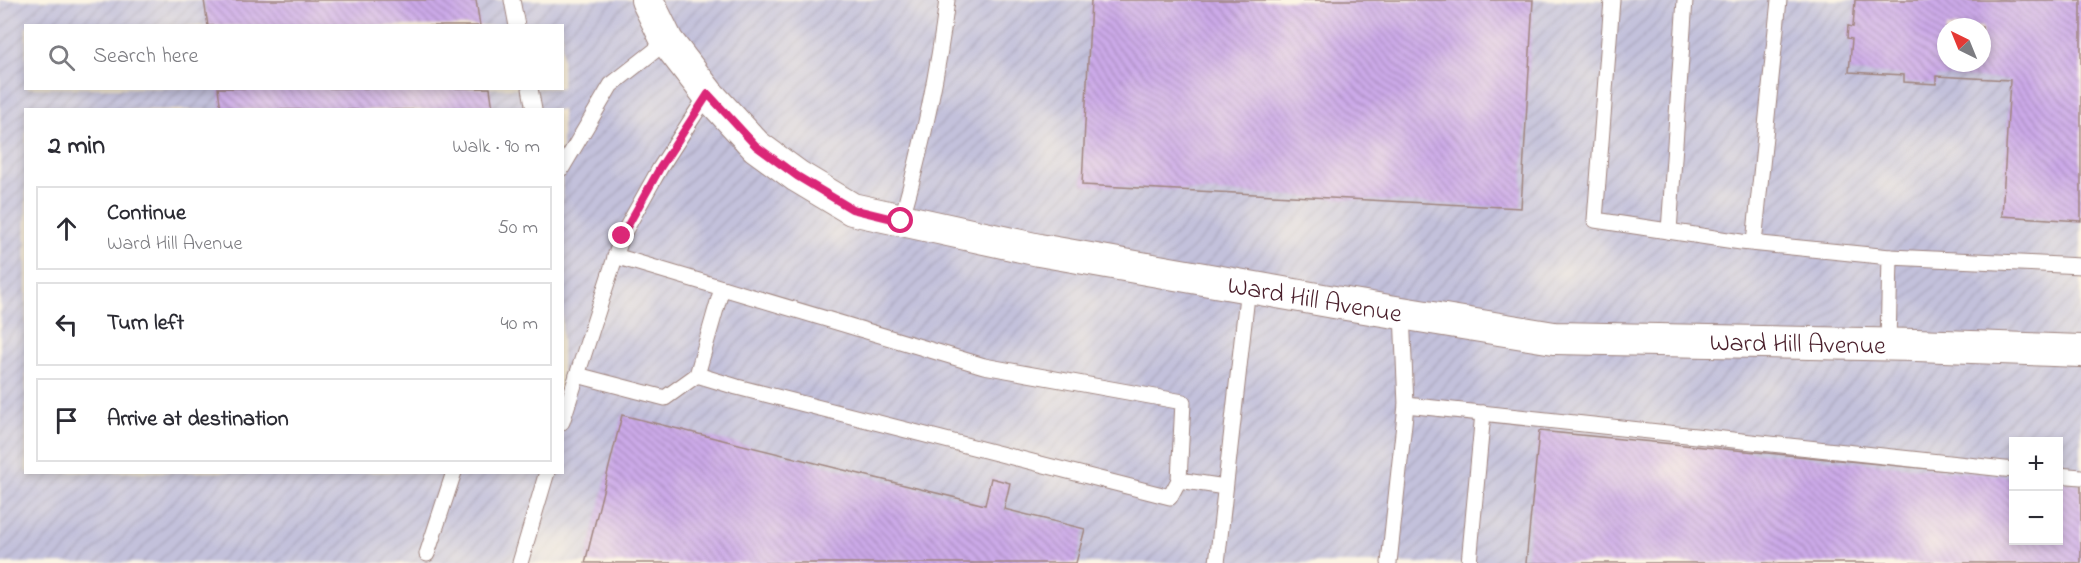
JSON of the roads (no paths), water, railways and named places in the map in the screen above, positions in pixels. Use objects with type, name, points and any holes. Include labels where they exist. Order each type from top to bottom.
[{"type":"street","name":"Ward Hill Avenue","points":[[647,0],[667,41],[708,94],[756,146],[797,176],[852,209],[901,221],[1040,250],[1554,338],[1888,344],[2081,351]]},
{"type":"lane","points":[[512,0],[517,24]]},
{"type":"lane","points":[[901,221],[921,149],[947,0]]},
{"type":"lane","points":[[1612,0],[1595,220],[1754,243],[1890,257],[2081,266]]},
{"type":"lane","points":[[1669,231],[1685,0]]},
{"type":"lane","points":[[1754,243],[1779,0]]},
{"type":"lane","points":[[564,165],[611,85],[667,41]]},
{"type":"lane","points":[[530,90],[534,108]]},
{"type":"lane","points":[[564,416],[622,236],[660,168],[708,94]]},
{"type":"lane","points":[[615,256],[984,366],[1183,402],[1179,480],[1170,497],[697,375]]},
{"type":"lane","points":[[1888,344],[1890,257]]},
{"type":"lane","points":[[1217,563],[1248,287]]},
{"type":"lane","points":[[577,375],[665,398],[697,375],[722,288]]},
{"type":"lane","points":[[1389,563],[1406,405],[1402,313]]},
{"type":"lane","points":[[1406,405],[2009,470]]},
{"type":"lane","points":[[1469,563],[1483,413]]},
{"type":"lane","points":[[427,554],[453,474]]},
{"type":"lane","points":[[520,563],[546,474]]},
{"type":"lane","points":[[2063,475],[2081,477]]},
{"type":"lane","points":[[1179,480],[1225,487]]}]
